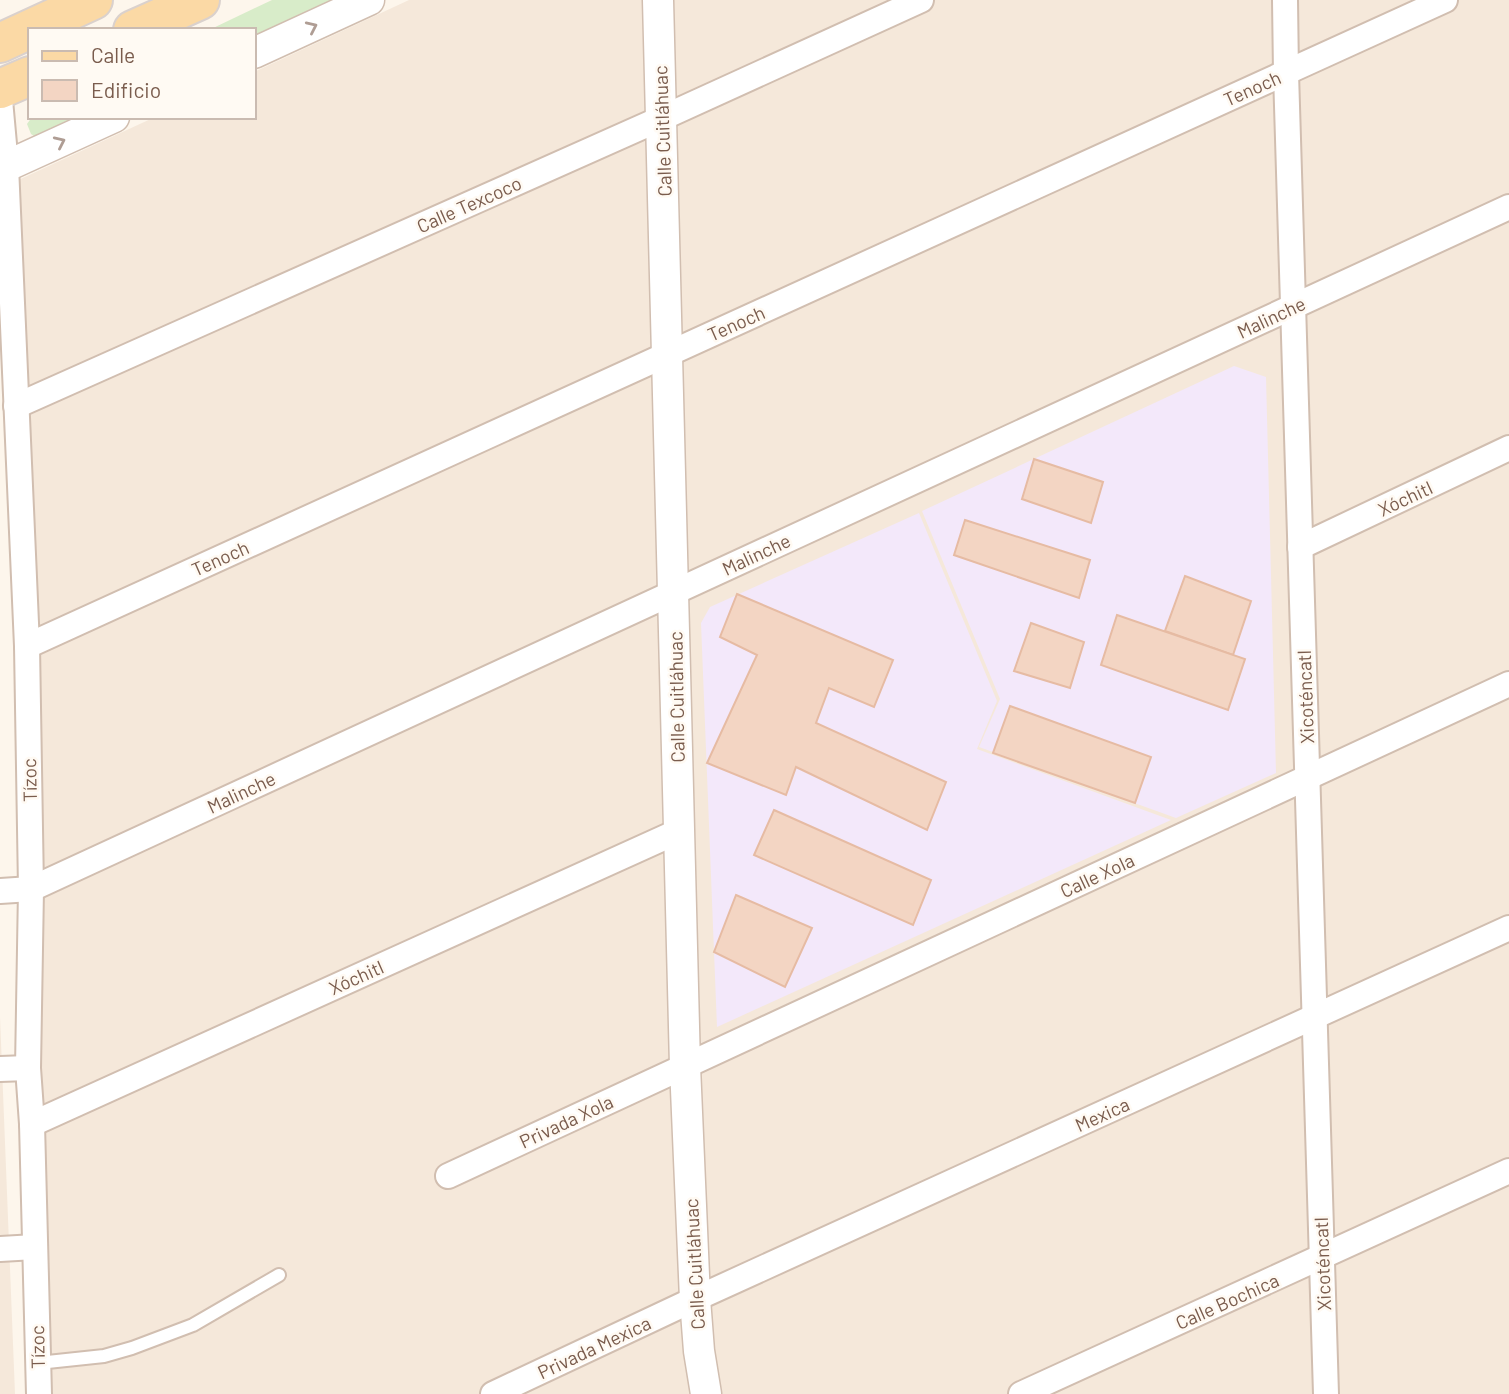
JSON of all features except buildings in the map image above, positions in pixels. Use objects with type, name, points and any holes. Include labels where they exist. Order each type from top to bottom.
[{"type":"main road","points":[[32,28],[93,0]]},
{"type":"main road","points":[[137,28],[200,0]]},
{"type":"main road","points":[[0,43],[28,30]]},
{"type":"main road","points":[[0,89],[28,77]]},
{"type":"street","points":[[256,52],[369,0]]},
{"type":"street","name":"Calle Cuitláhuac","points":[[658,0],[685,1066],[695,1299],[706,1394]]},
{"type":"street","name":"Calle Texcoco","points":[[16,406],[921,0]]},
{"type":"street","name":"Xicoténcatl","points":[[1285,0],[1325,1394]]},
{"type":"street","name":"Tenoch","points":[[27,646],[1445,0]]},
{"type":"street","name":"Tízoc","points":[[0,100],[27,646],[31,890],[28,1068],[32,1124],[39,1394]]},
{"type":"street","points":[[3,168],[110,119]]},
{"type":"street","name":"Malinche","points":[[0,891],[31,890],[1509,207]]},
{"type":"street","name":"Xóchitl","points":[[1300,547],[1509,448]]},
{"type":"street","name":"Calle Xola","points":[[685,1066],[1509,684]]},
{"type":"street","name":"Xóchitl","points":[[32,1124],[679,831]]},
{"type":"street","name":"Mexica","points":[[695,1299],[1509,928]]},
{"type":"street","name":"Privada Xola","points":[[448,1176],[685,1066]]},
{"type":"street","points":[[0,1069],[28,1068]]},
{"type":"street","name":"Calle Bochica","points":[[1021,1394],[1509,1171]]},
{"type":"street","points":[[0,1248],[35,1247]]},
{"type":"street","name":"Privada Mexica","points":[[494,1394],[695,1299]]},
{"type":"lane","points":[[38,1363],[104,1356],[132,1348],[192,1325],[279,1275]]},
{"type":"shaded area","points":[[409,0],[1509,0],[1509,1394],[33,1394],[14,182],[151,119],[256,119],[256,71]]},
{"type":"shaded area","points":[[1234,366],[1266,377],[1276,773],[1176,818],[979,747],[1000,699],[922,511]]},
{"type":"shaded area","points":[[919,513],[997,701],[977,749],[1171,820],[717,1027],[701,623],[710,607]]},
{"type":"shaded area","points":[[0,1017],[15,1394],[0,1394]]},
{"type":"green space","points":[[272,0],[349,0],[256,43],[256,28],[213,28]]},
{"type":"green space","points":[[31,119],[95,119],[42,141],[31,134],[27,124]]}]
